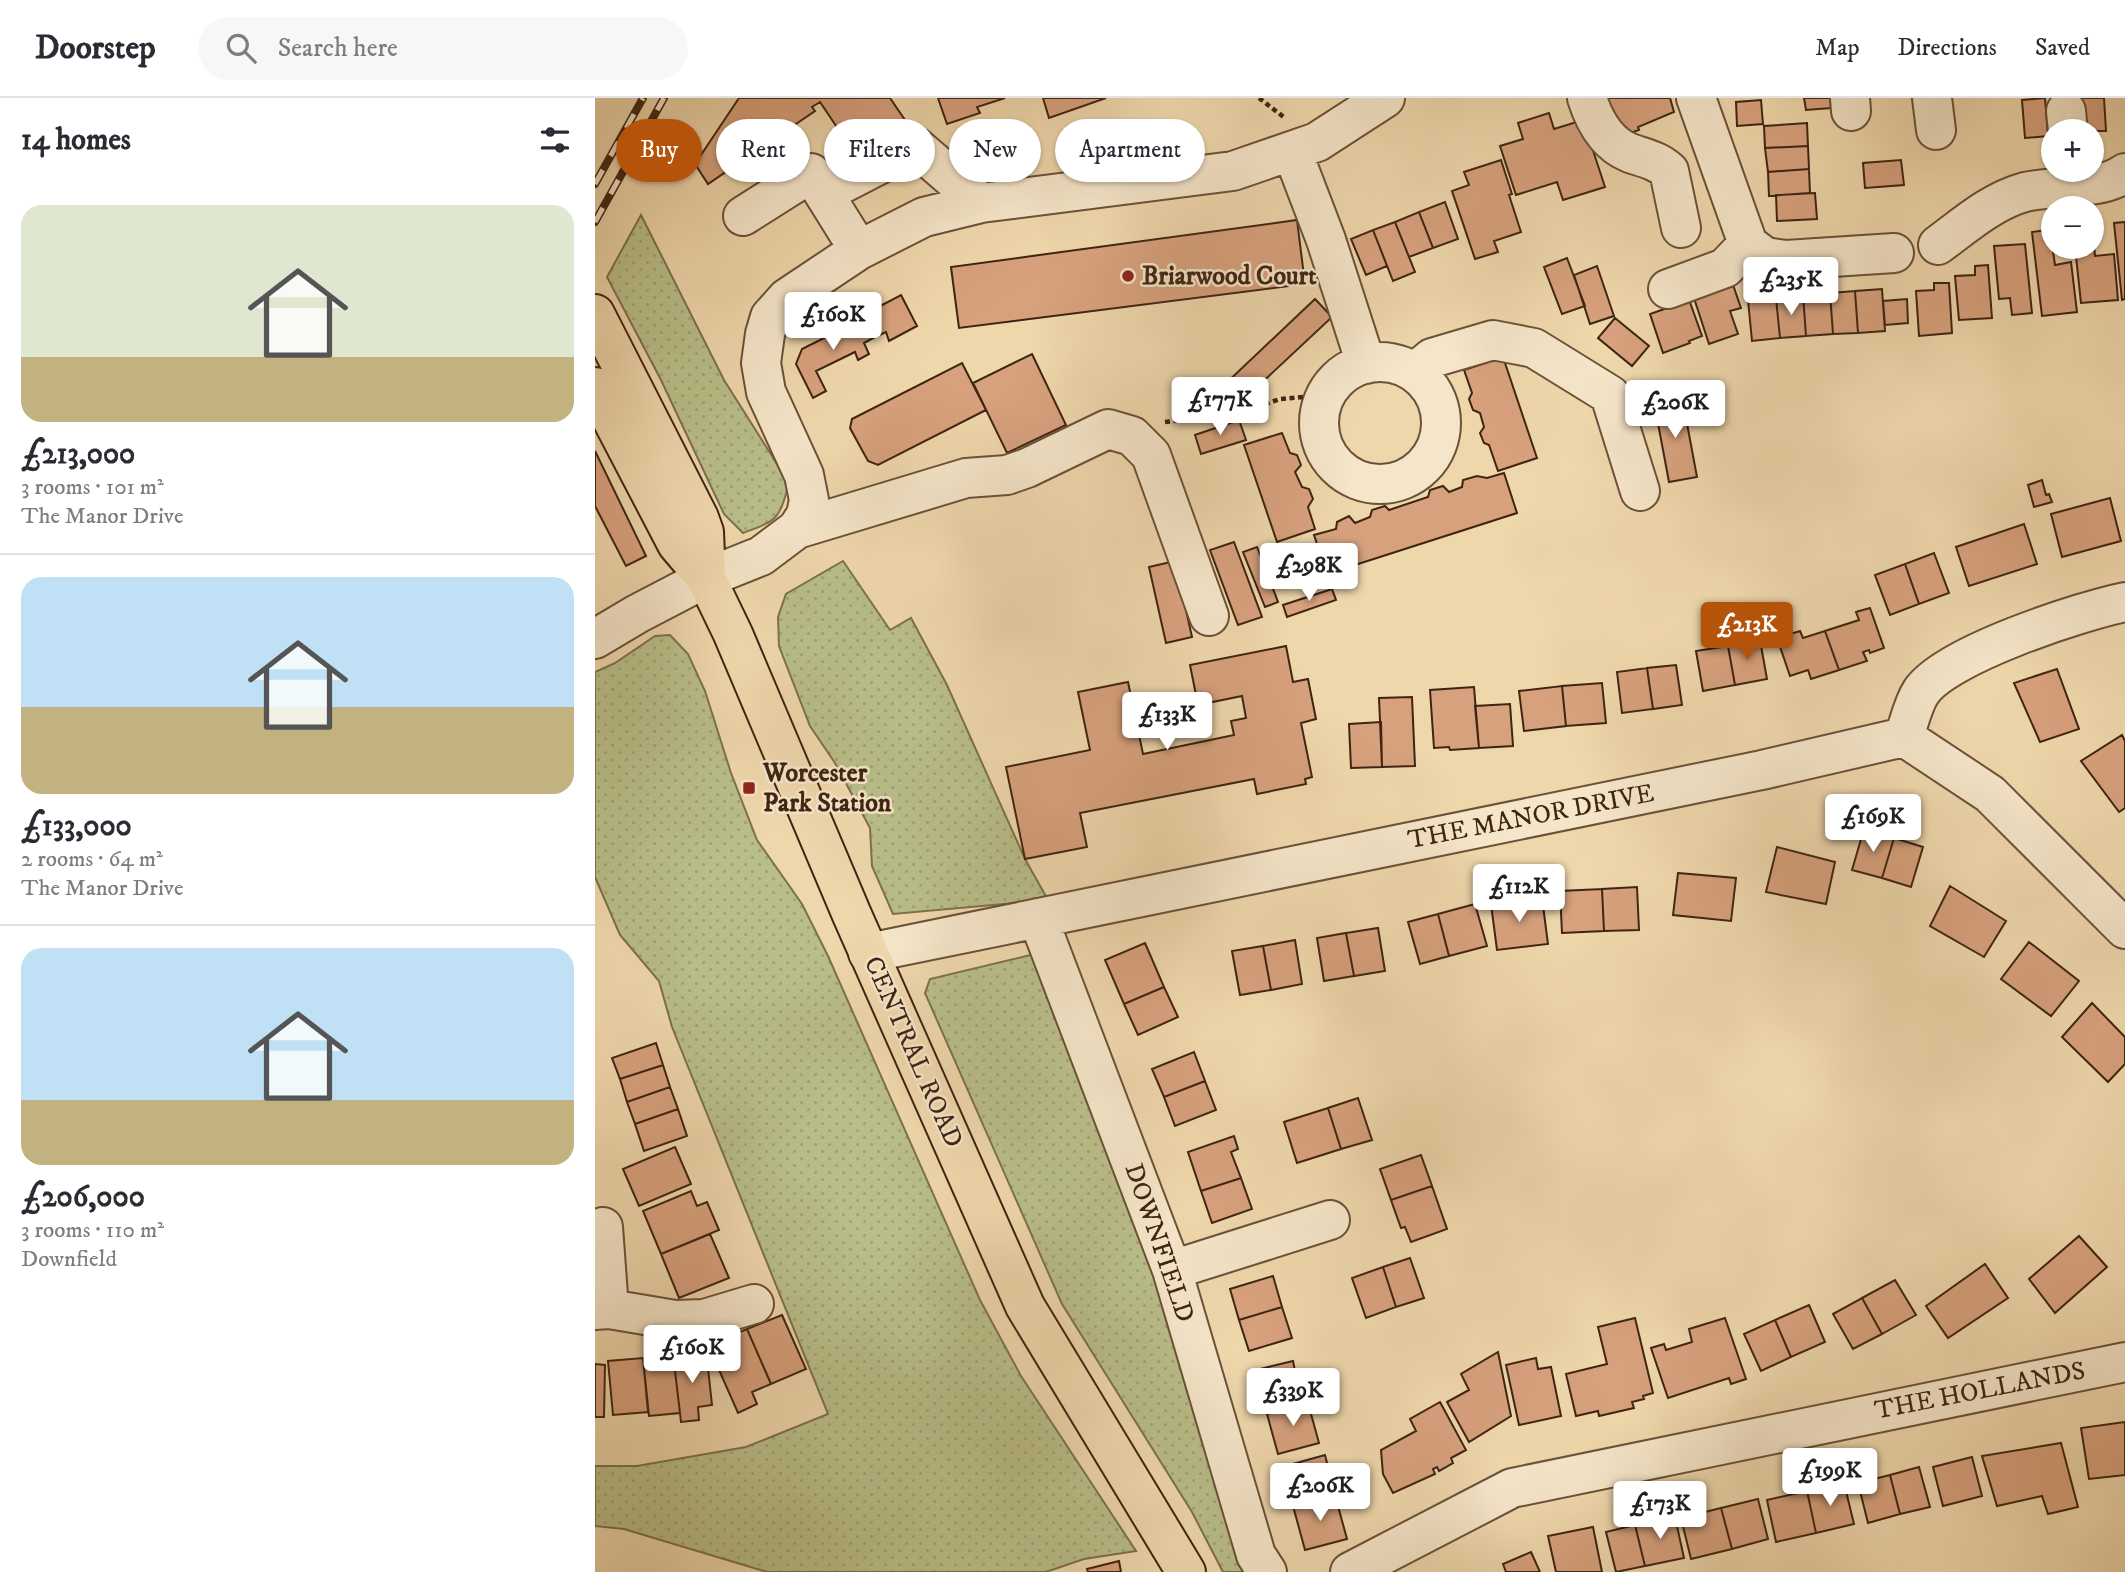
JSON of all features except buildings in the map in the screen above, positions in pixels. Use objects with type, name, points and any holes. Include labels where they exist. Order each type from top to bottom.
[{"type":"main road","name":"CENTRAL ROAD","points":[[595,314],[699,517],[704,532],[706,578]]},
{"type":"main road","name":"CENTRAL ROAD","points":[[595,387],[677,544],[706,578],[733,634],[868,953],[1025,1306],[1186,1572]]},
{"type":"street","points":[[797,529],[806,515],[809,500],[804,475],[766,392],[761,363],[770,317],[787,298],[859,250],[924,217],[981,203],[1233,171],[1317,142],[1385,98]]},
{"type":"street","points":[[1587,98],[1593,116],[1612,143],[1628,152],[1654,160],[1669,171],[1681,228]]},
{"type":"street","points":[[1696,98],[1748,244],[1765,257],[1786,260],[1894,253]]},
{"type":"street","points":[[824,193],[915,146],[981,203]]},
{"type":"street","points":[[1292,151],[1327,240],[1366,364]]},
{"type":"street","points":[[743,216],[811,173],[859,250]]},
{"type":"street","points":[[2104,181],[2125,173]]},
{"type":"street","points":[[1938,245],[1992,205],[2059,182]]},
{"type":"street","points":[[1668,289],[1725,268],[1748,244]]},
{"type":"street","points":[[1415,372],[1432,358],[1493,340],[1534,348],[1610,395],[1640,491]]},
{"type":"street","points":[[1375,362],[1395,364],[1415,372],[1429,386],[1439,404],[1442,423],[1439,442],[1429,460],[1415,473],[1398,482],[1378,484],[1359,481],[1341,470],[1327,454],[1319,425],[1319,414],[1326,395],[1338,378],[1355,367],[1375,362]]},
{"type":"street","points":[[595,639],[706,578],[761,556],[797,529],[966,478],[1017,472],[1108,429],[1132,436],[1151,455],[1209,616]]},
{"type":"street","points":[[2125,602],[2099,608],[2004,641],[1939,675],[1921,691],[1904,737],[1990,794],[2125,929]]},
{"type":"street","points":[[595,605],[637,614]]},
{"type":"street","name":"THE MANOR DRIVE","points":[[868,953],[1762,771],[1904,737]]},
{"type":"street","name":"DOWNFIELD","points":[[1038,918],[1172,1270],[1256,1555],[1267,1572]]},
{"type":"street","points":[[1172,1270],[1331,1220]]},
{"type":"street","points":[[603,1227],[602,1309],[665,1320],[704,1319],[754,1304]]},
{"type":"street","name":"THE HOLLANDS","points":[[1350,1572],[1512,1488],[2125,1362]]},
{"type":"path","points":[[1132,436],[1165,422],[1237,414],[1280,400],[1326,395]]},
{"type":"green space","points":[[641,215],[724,380],[789,483],[783,505],[775,517],[764,525],[743,533],[724,514],[661,380],[607,277]]},
{"type":"green space","points":[[843,561],[890,630],[911,618],[947,685],[1025,859],[1048,900],[893,914],[872,866],[870,828],[835,763],[810,726],[779,646],[778,617],[786,594]]},
{"type":"green space","points":[[670,635],[688,654],[705,691],[731,773],[757,840],[802,904],[828,956],[980,1300],[1021,1376],[1136,1551],[1084,1559],[1046,1572],[767,1572],[624,1529],[595,1526],[595,1466],[637,1466],[746,1447],[828,1414],[672,1027],[659,981],[620,935],[595,877],[595,672],[615,663],[655,636]]},
{"type":"green space","points":[[1043,952],[1191,1385],[1247,1572],[1223,1572],[1192,1512],[1062,1304],[925,993],[930,979]]},
{"type":"railway","points":[[595,184],[643,98]]},
{"type":"railway","points":[[595,222],[664,98]]},
{"type":"place","name":"Briarwood Court","points":[[1128,276]]},
{"type":"place","name":"Worcester Park Station","points":[[749,788]]}]
